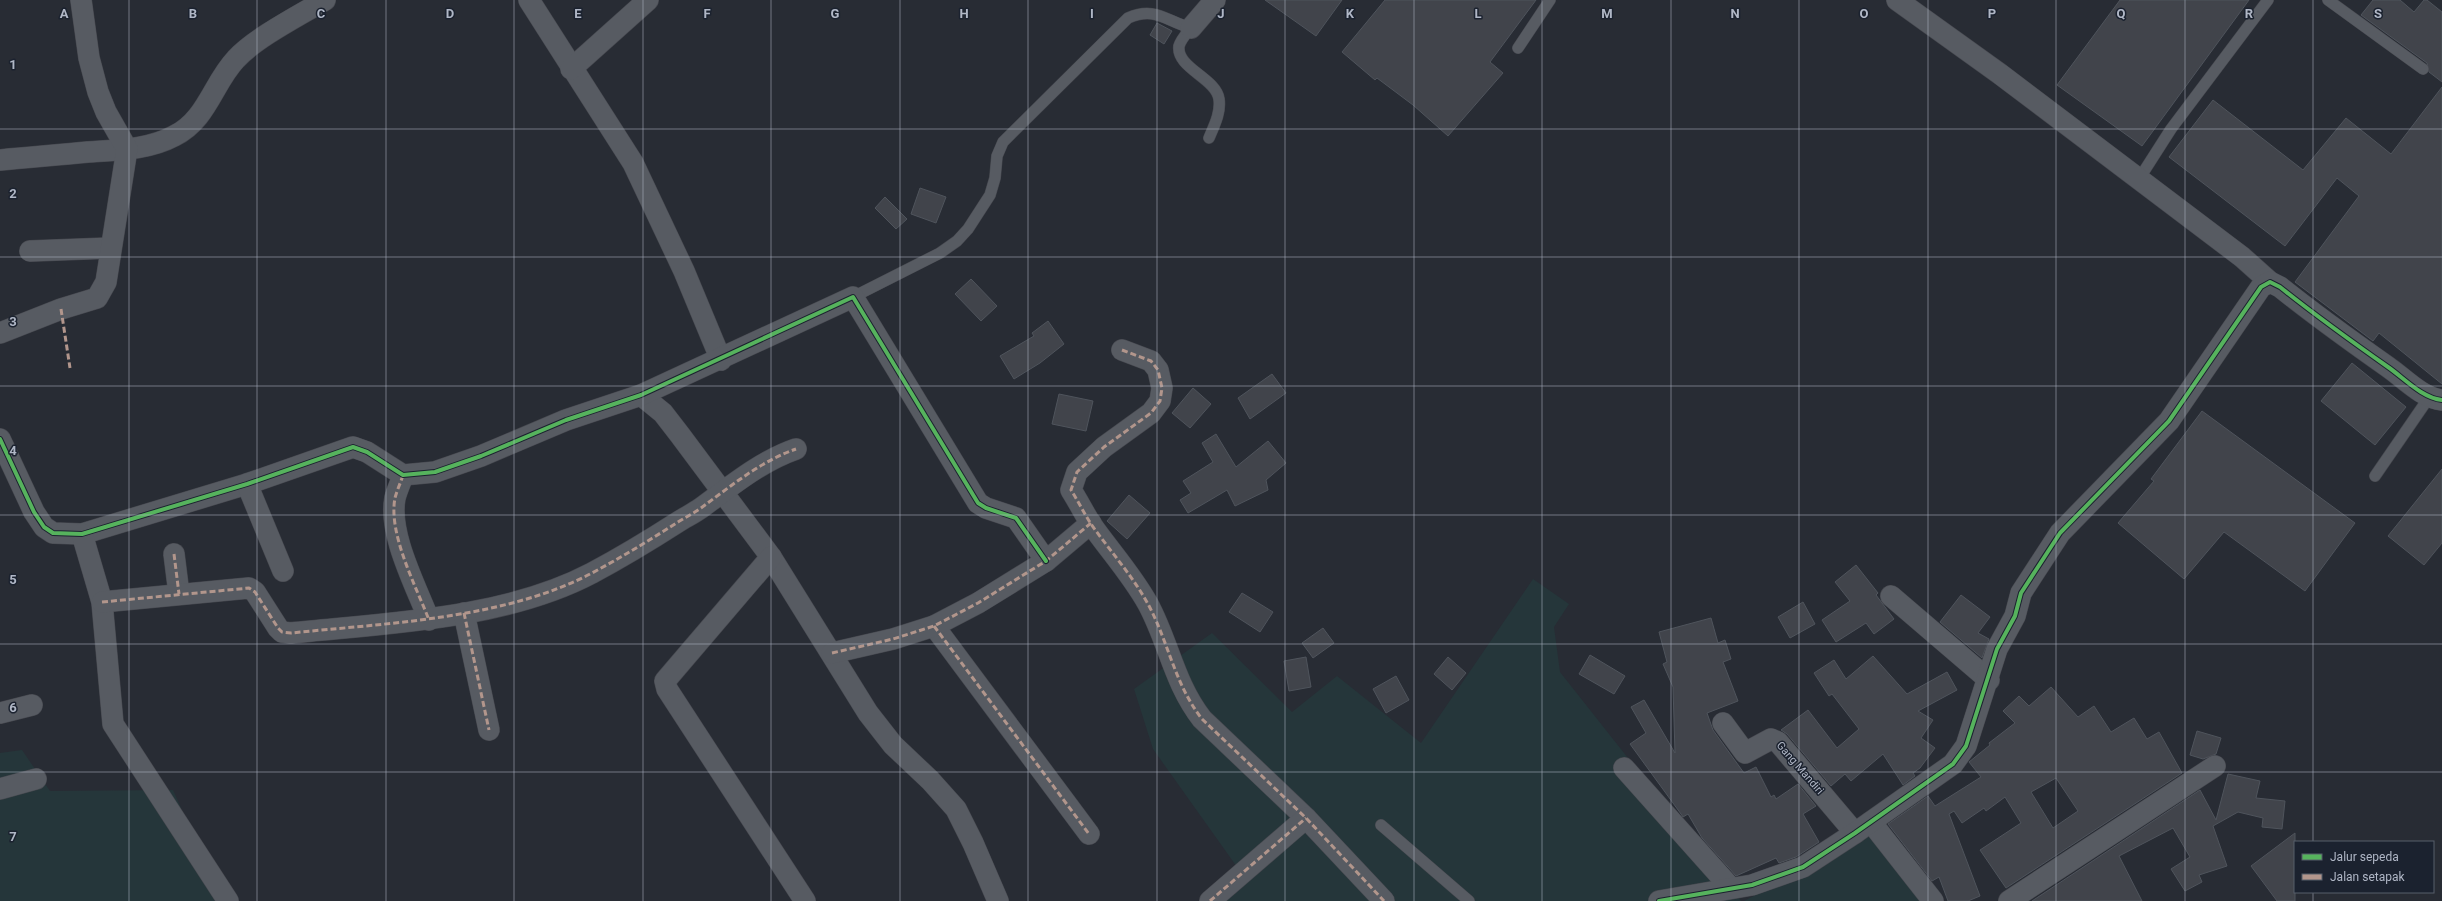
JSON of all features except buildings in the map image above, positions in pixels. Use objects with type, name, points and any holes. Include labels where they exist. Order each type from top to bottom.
[{"type":"street","points":[[0,332],[61,308],[97,298],[106,282],[110,248],[125,172],[127,149],[106,112],[98,92],[89,58],[81,0]]},
{"type":"street","points":[[0,160],[127,149],[155,144],[175,136],[192,124],[209,103],[230,66],[239,56],[284,24],[325,0]]},
{"type":"street","points":[[529,0],[571,69],[633,163],[684,271],[721,360]]},
{"type":"street","points":[[571,69],[648,0]]},
{"type":"street","points":[[1191,28],[1215,0]]},
{"type":"street","points":[[1897,0],[2139,179],[2242,257],[2270,282],[2280,287],[2353,343],[2436,398]]},
{"type":"street","points":[[30,251],[110,248]]},
{"type":"street","points":[[1658,901],[1752,885],[1803,867],[1863,827],[1952,764],[1966,746],[1998,649],[2015,616],[2021,593],[2060,533],[2168,421],[2255,295],[2261,287],[2270,282]]},
{"type":"street","points":[[0,439],[34,512],[44,527],[53,533],[82,534],[247,484],[353,447],[367,452],[403,474],[435,472],[481,456],[566,420],[641,395],[721,360],[853,297],[978,503],[986,508],[1016,518],[1046,561]]},
{"type":"street","points":[[1122,350],[1151,361],[1158,370],[1162,388],[1160,401],[1151,413],[1104,447],[1077,472],[1071,490],[1091,523],[1140,590],[1156,618],[1178,680],[1188,701],[1202,719],[1306,818],[1384,901]]},
{"type":"street","points":[[641,395],[663,413],[771,557],[868,713],[883,732],[956,809],[998,901]]},
{"type":"street","points":[[102,602],[179,594],[252,589],[278,628],[286,632],[429,620],[464,613],[548,592],[591,574],[640,547],[700,509],[766,462],[796,449]]},
{"type":"street","points":[[403,474],[395,498],[394,516],[400,544],[429,620]]},
{"type":"street","points":[[247,484],[283,571]]},
{"type":"street","points":[[832,653],[893,639],[934,626],[978,603],[1046,561],[1091,523]]},
{"type":"street","points":[[82,534],[102,602],[113,724],[228,901]]},
{"type":"street","points":[[174,554],[179,594]]},
{"type":"street","points":[[771,557],[665,681],[667,689],[805,901]]},
{"type":"street","points":[[1891,596],[1989,680]]},
{"type":"street","points":[[464,613],[489,730]]},
{"type":"street","points":[[934,626],[1089,834]]},
{"type":"street","points":[[0,713],[32,705]]},
{"type":"street","name":"Gang Mandiri","points":[[1722,723],[1745,753],[1771,739],[1778,742],[1863,827]]},
{"type":"street","points":[[2009,901],[2215,766]]},
{"type":"street","points":[[1624,768],[1731,888]]},
{"type":"street","points":[[0,789],[36,779]]},
{"type":"street","points":[[1210,901],[1306,818]]},
{"type":"street","points":[[1863,827],[1933,901]]},
{"type":"lane","points":[[1518,48],[1550,0]]},
{"type":"lane","points":[[2139,179],[2171,129],[2268,0]]},
{"type":"lane","points":[[2328,0],[2424,69]]},
{"type":"lane","points":[[853,297],[940,253],[957,241],[968,229],[990,195],[995,178],[997,156],[1003,142],[1128,18],[1149,12],[1191,28],[1179,46],[1181,55],[1186,63],[1210,82],[1219,98],[1220,111],[1209,138]]},
{"type":"lane","points":[[2374,476],[2436,398]]},
{"type":"lane","points":[[1381,825],[1469,901]]},
{"type":"shaded area","points":[[1533,579],[1569,604],[1554,627],[1560,672],[1741,901],[1204,901],[1237,867],[1153,749],[1134,689],[1212,633],[1292,712],[1337,676],[1421,743]]},
{"type":"shaded area","points":[[22,750],[50,791],[173,790],[205,862],[231,901],[0,901],[0,753]]},
{"type":"shaded area","points":[[1869,836],[1921,901],[1744,901]]},
{"type":"marked path","points":[[61,309],[70,368]]},
{"type":"marked path","points":[[1122,350],[1151,361],[1158,370],[1162,388],[1160,401],[1151,413],[1104,447],[1077,472],[1071,490],[1091,524],[1142,593],[1155,619],[1178,677],[1202,719],[1306,818],[1384,901]]},
{"type":"marked path","points":[[102,602],[249,588],[255,592],[278,628],[282,632],[291,633],[406,622],[484,610],[522,600],[558,588],[592,573],[696,512],[758,467],[796,449]]},
{"type":"marked path","points":[[403,475],[395,498],[394,512],[396,527],[404,560],[429,620]]},
{"type":"marked path","points":[[832,653],[893,639],[934,626],[978,603],[1046,561],[1091,523]]},
{"type":"marked path","points":[[174,554],[179,594]]},
{"type":"marked path","points":[[464,613],[489,730]]},
{"type":"marked path","points":[[934,626],[1089,834]]},
{"type":"marked path","points":[[1210,901],[1306,818]]},
{"type":"cycle path","points":[[1659,901],[1752,885],[1803,867],[1855,833],[1953,764],[1966,746],[1997,649],[2015,616],[2021,593],[2060,533],[2169,421],[2261,287],[2270,282],[2280,287],[2420,392],[2427,396],[2442,400]]},
{"type":"cycle path","points":[[0,439],[34,512],[44,527],[53,533],[82,534],[247,484],[353,447],[367,452],[403,475],[435,472],[481,456],[566,420],[641,395],[853,297],[978,503],[986,508],[1016,518],[1046,561]]}]
